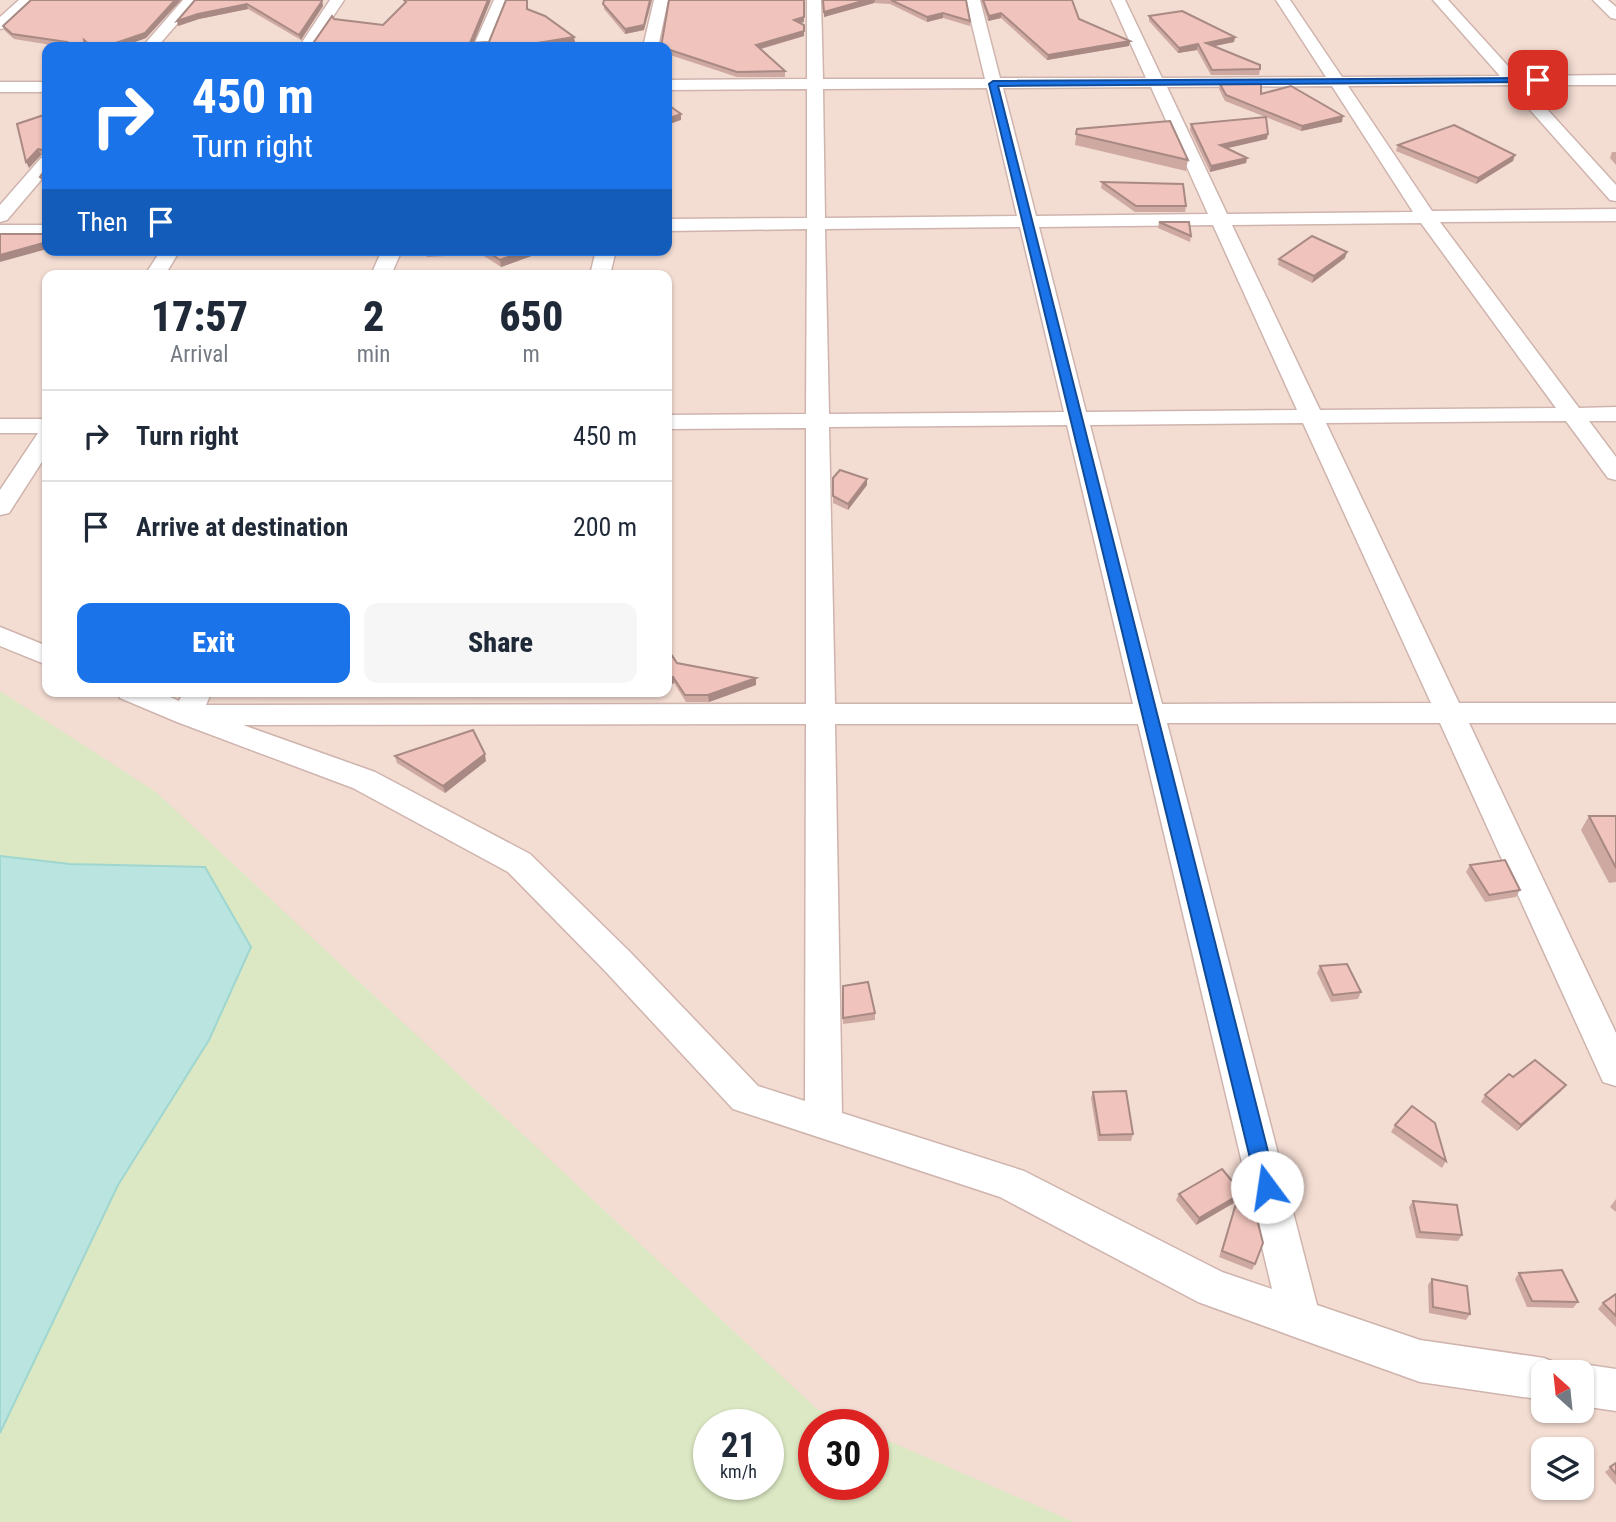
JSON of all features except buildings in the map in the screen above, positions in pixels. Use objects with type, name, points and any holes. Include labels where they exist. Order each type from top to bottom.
[{"type":"street","points":[[0,24],[27,0]]},
{"type":"street","points":[[153,42],[191,0]]},
{"type":"street","points":[[309,42],[337,0]]},
{"type":"street","points":[[482,42],[500,0]]},
{"type":"street","points":[[651,42],[661,0]]},
{"type":"street","points":[[814,0],[824,1123]]},
{"type":"street","points":[[973,0],[1300,1319]]},
{"type":"street","points":[[1118,0],[1616,1071]]},
{"type":"street","points":[[1283,0],[1427,218],[1575,414],[1616,473]]},
{"type":"street","points":[[1440,0],[1616,196]]},
{"type":"street","points":[[1600,0],[1616,15]]},
{"type":"street","points":[[672,85],[1616,80]]},
{"type":"street","points":[[0,87],[42,87]]},
{"type":"street","points":[[0,216],[42,168]]},
{"type":"street","points":[[672,225],[1616,215]]},
{"type":"street","points":[[0,231],[42,231]]},
{"type":"street","points":[[672,422],[1616,414]]},
{"type":"street","points":[[0,426],[42,426]]},
{"type":"street","points":[[0,508],[42,445]]},
{"type":"street","points":[[0,636],[42,654]]},
{"type":"street","points":[[161,697],[192,703],[507,703],[820,714],[1616,713]]},
{"type":"street","points":[[192,703],[364,780],[519,863],[618,962],[746,1098],[1010,1183],[1212,1288],[1420,1361],[1531,1377]]},
{"type":"street","points":[[1594,1387],[1616,1390]]},
{"type":"shaded area","points":[[0,0],[1616,0],[1616,1522],[0,1522]]},
{"type":"green space","points":[[0,691],[156,792],[817,1409],[798,1409],[798,1500],[889,1500],[889,1441],[1074,1522],[0,1522]]},
{"type":"water","points":[[0,856],[70,864],[205,867],[251,947],[209,1040],[118,1185],[0,1433]]},
{"type":"route","points":[[1267,1187],[993,84],[1538,80]]}]
